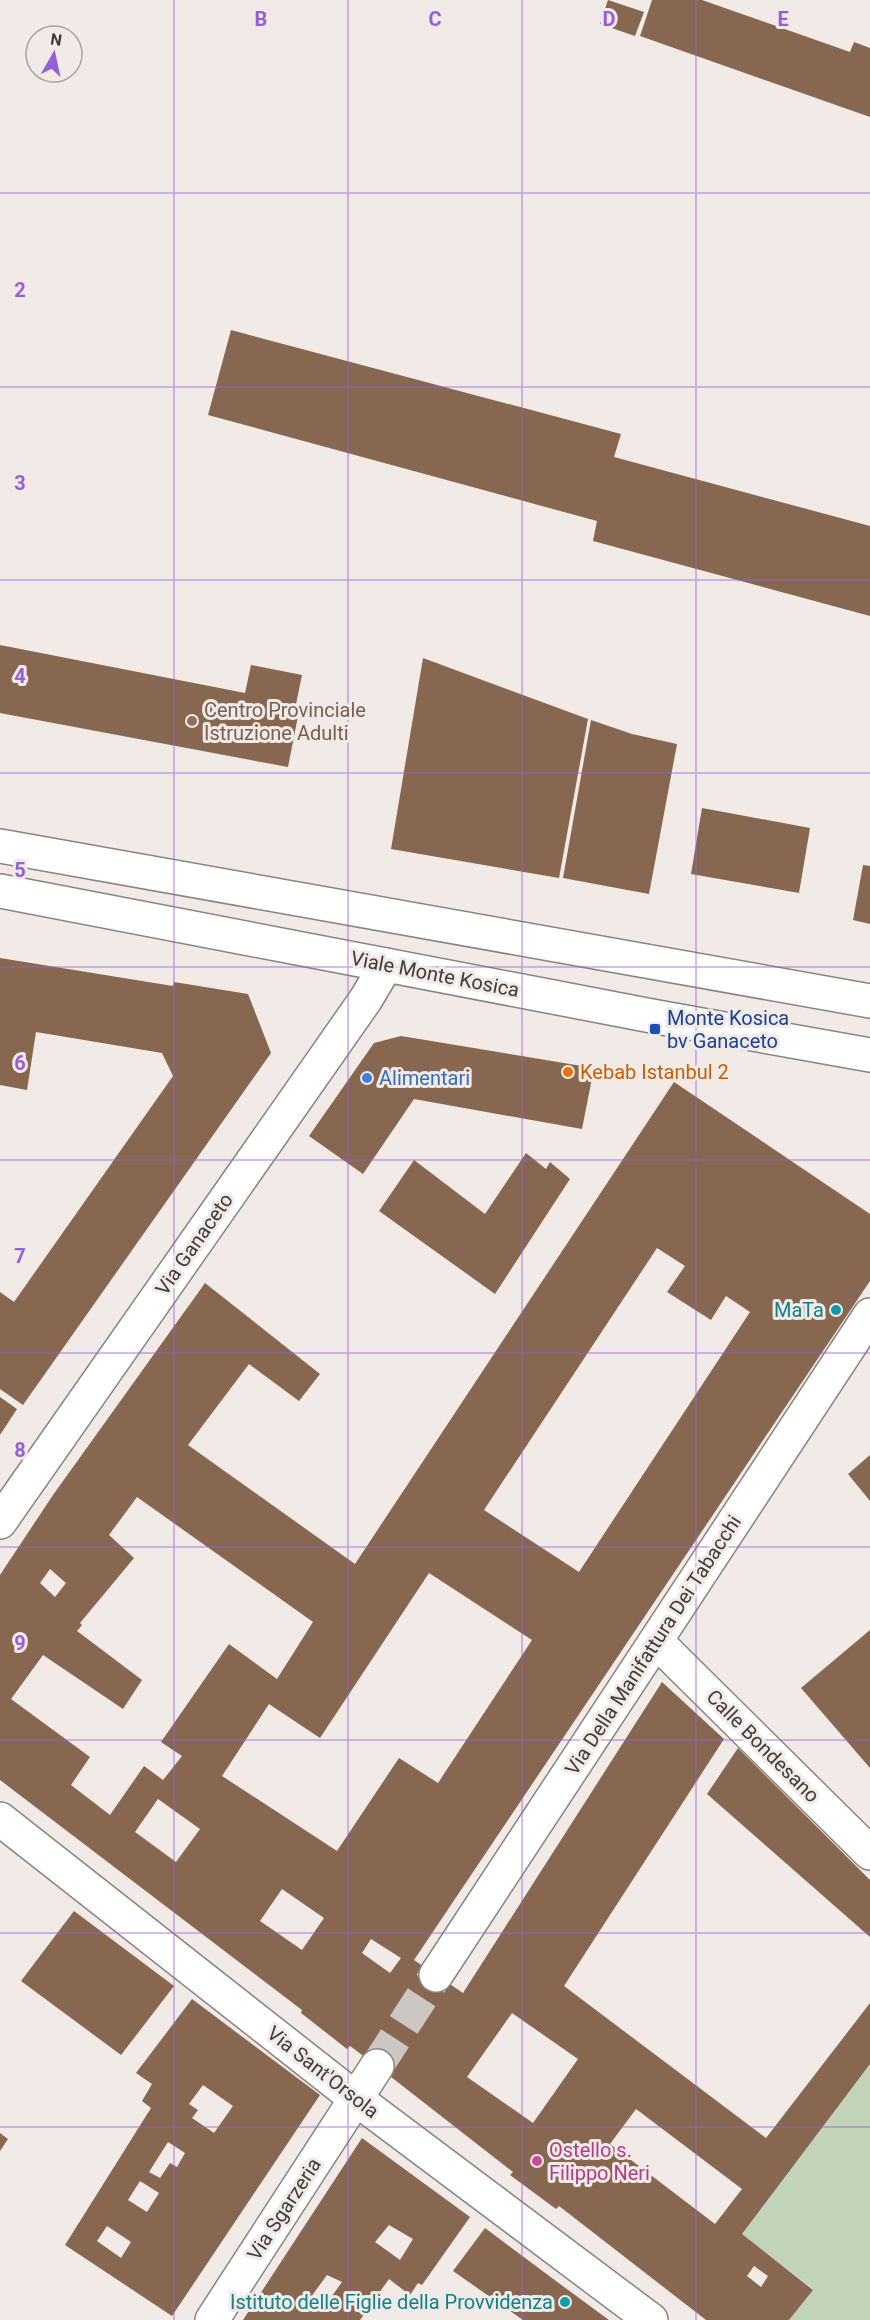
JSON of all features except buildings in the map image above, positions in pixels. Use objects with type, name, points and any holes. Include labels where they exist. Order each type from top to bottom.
[{"type":"street","points":[[0,846],[870,1001]]},
{"type":"street","name":"Viale Monte Kosica","points":[[0,891],[870,1055]]},
{"type":"street","name":"Via Ganaceto","points":[[0,1522],[366,999],[386,965]]},
{"type":"street","name":"Via Della Manifattura Dei Tabacchi","points":[[436,1975],[870,1315]]},
{"type":"street","name":"Calle Bondesano","points":[[656,1641],[870,1853]]},
{"type":"street","name":"Via Sant'Orsola","points":[[0,1819],[355,2098],[651,2320]]},
{"type":"street","points":[[355,2098],[377,2066]]},
{"type":"street","name":"Via Sgarzeria","points":[[212,2320],[355,2098]]},
{"type":"green space","points":[[870,2064],[870,2320],[789,2320],[813,2289],[742,2234]]},
{"type":"tunnel","points":[[377,2066],[436,1975]]},
{"type":"place","name":"Centro Provinciale Istruzione Adulti","points":[[192,721]]},
{"type":"place","name":"Monte Kosica bv Ganaceto","points":[[655,1029]]},
{"type":"place","name":"Kebab Istanbul 2","points":[[568,1072]]},
{"type":"place","name":"Alimentari","points":[[367,1078]]},
{"type":"place","name":"MaTa","points":[[836,1310]]},
{"type":"place","name":"Ostello s. Filippo Neri","points":[[537,2161]]},
{"type":"place","name":"Istituto delle Figlie della Provvidenza","points":[[565,2302]]}]
